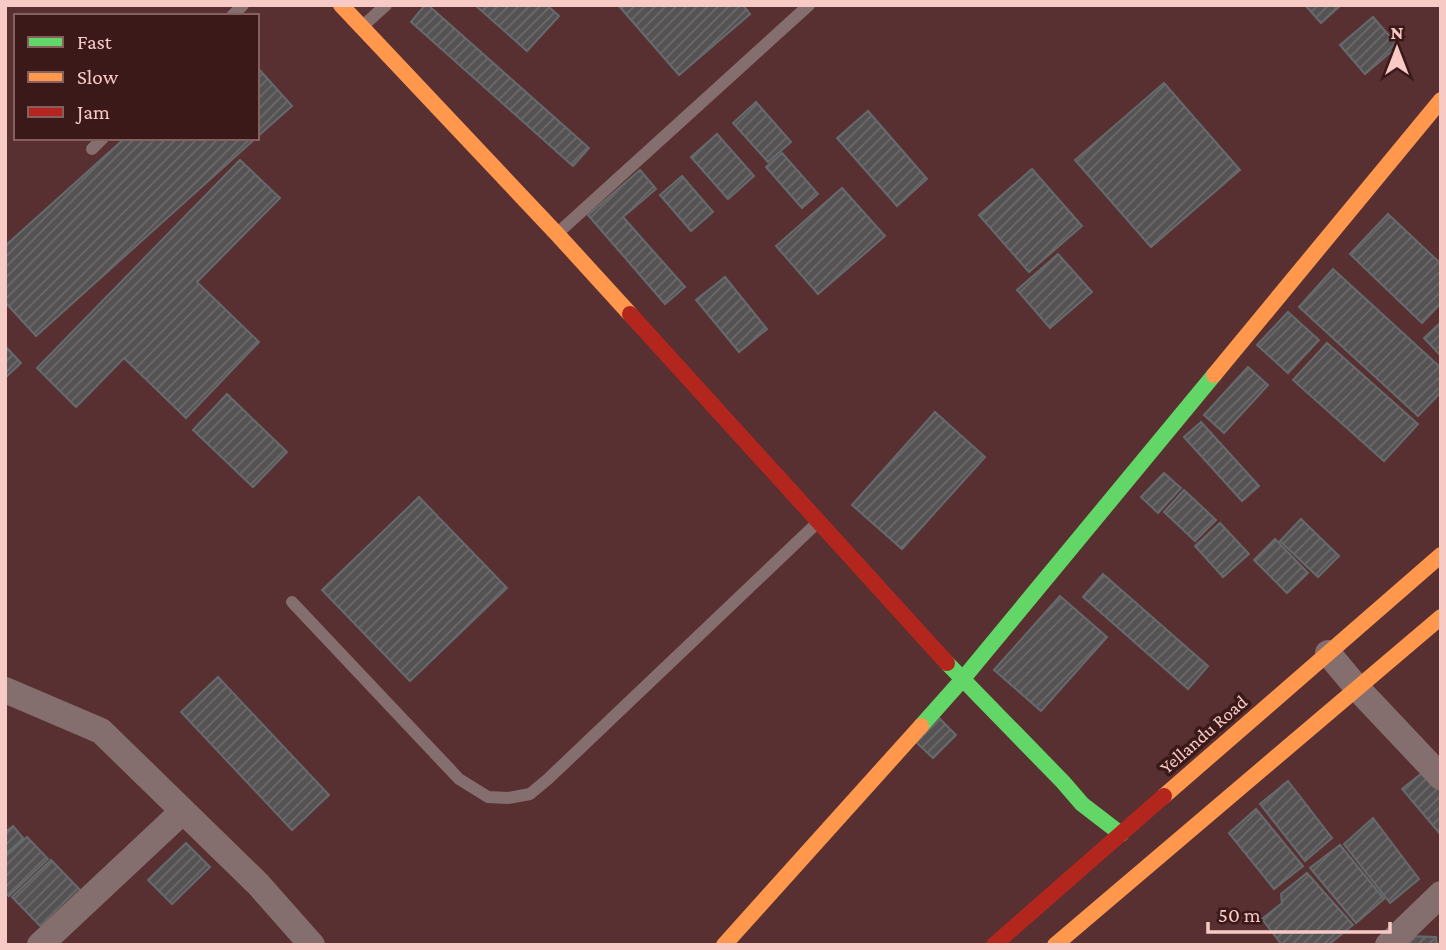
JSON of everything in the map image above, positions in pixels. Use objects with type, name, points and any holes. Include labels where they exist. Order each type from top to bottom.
[{"type":"street","points":[[341,5],[557,234],[962,680],[1082,804],[1121,834]]},
{"type":"street","points":[[724,945],[962,680],[1441,100]]},
{"type":"street","name":"Yellandu Road","points":[[994,945],[1441,555]]},
{"type":"street","points":[[1055,945],[1441,617]]},
{"type":"street","points":[[1328,653],[1441,777]]},
{"type":"street","points":[[5,690],[101,732],[258,884],[312,945]]},
{"type":"street","points":[[40,945],[183,811]]},
{"type":"street","points":[[1388,945],[1441,894]]},
{"type":"lane","points":[[361,28],[386,5]]},
{"type":"lane","points":[[557,234],[809,5]]},
{"type":"lane","points":[[92,149],[101,140]]},
{"type":"lane","points":[[292,602],[459,779],[488,797],[509,798],[530,794],[548,779],[819,522]]},
{"type":"building","points":[[425,5],[589,148],[573,166],[411,22]]},
{"type":"building","points":[[475,5],[547,5],[559,16],[527,51]]},
{"type":"building","points":[[618,5],[743,5],[750,14],[679,75]]},
{"type":"building","points":[[1305,5],[1341,5],[1321,23]]},
{"type":"building","points":[[1373,17],[1398,46],[1365,74],[1340,45]]},
{"type":"building","points":[[259,69],[292,106],[259,135]]},
{"type":"building","points":[[1164,83],[1240,170],[1151,247],[1075,160]]},
{"type":"building","points":[[756,102],[791,142],[768,162],[733,123]]},
{"type":"building","points":[[868,111],[927,179],[897,206],[837,138]]},
{"type":"building","points":[[717,134],[754,176],[728,199],[691,157]]},
{"type":"building","points":[[123,140],[254,140],[36,336],[5,302],[5,246]]},
{"type":"building","points":[[782,153],[818,194],[802,208],[766,167]]},
{"type":"building","points":[[240,160],[280,198],[197,282],[259,342],[186,418],[124,358],[76,407],[37,368]]},
{"type":"building","points":[[1032,169],[1082,226],[1029,272],[979,215]]},
{"type":"building","points":[[640,170],[656,189],[623,217],[685,287],[665,304],[588,215]]},
{"type":"building","points":[[682,176],[713,212],[691,231],[660,195]]},
{"type":"building","points":[[842,188],[885,236],[818,294],[776,246]]},
{"type":"building","points":[[1388,214],[1441,264],[1441,303],[1422,323],[1350,254]]},
{"type":"building","points":[[1058,254],[1092,292],[1050,328],[1017,290]]},
{"type":"building","points":[[1333,269],[1441,368],[1441,392],[1418,416],[1299,307]]},
{"type":"building","points":[[725,277],[767,329],[739,352],[696,300]]},
{"type":"building","points":[[1288,312],[1319,340],[1288,373],[1257,345]]},
{"type":"building","points":[[1441,322],[1441,356],[1424,338]]},
{"type":"building","points":[[1327,343],[1418,424],[1384,461],[1293,380]]},
{"type":"building","points":[[5,346],[21,363],[5,378]]},
{"type":"building","points":[[1248,367],[1268,385],[1224,433],[1204,415]]},
{"type":"building","points":[[227,394],[287,452],[253,487],[193,430]]},
{"type":"building","points":[[935,412],[985,457],[902,549],[852,505]]},
{"type":"building","points":[[1201,422],[1259,486],[1242,501],[1184,437]]},
{"type":"building","points":[[1164,473],[1181,488],[1158,513],[1141,497]]},
{"type":"building","points":[[1184,490],[1216,520],[1195,541],[1164,512]]},
{"type":"building","points":[[419,497],[507,588],[410,681],[322,590]]},
{"type":"building","points":[[1301,519],[1339,556],[1318,577],[1280,541]]},
{"type":"building","points":[[1220,523],[1249,554],[1223,577],[1195,546]]},
{"type":"building","points":[[1275,539],[1308,573],[1287,593],[1254,560]]},
{"type":"building","points":[[1103,574],[1208,666],[1188,689],[1083,597]]},
{"type":"building","points":[[1060,596],[1107,637],[1041,711],[994,670]]},
{"type":"building","points":[[218,677],[329,795],[292,830],[181,712]]},
{"type":"building","points":[[937,716],[956,735],[933,758],[913,739]]},
{"type":"building","points":[[1427,769],[1441,783],[1441,835],[1402,789]]},
{"type":"building","points":[[1288,781],[1332,838],[1305,861],[1260,804]]},
{"type":"building","points":[[1256,809],[1303,866],[1274,889],[1229,833]]},
{"type":"building","points":[[1373,818],[1419,879],[1390,903],[1344,844]]},
{"type":"building","points":[[13,826],[24,839],[5,854],[5,832]]},
{"type":"building","points":[[27,837],[48,859],[9,896],[5,892],[5,857]]},
{"type":"building","points":[[186,843],[210,867],[172,904],[148,880]]},
{"type":"building","points":[[1340,845],[1384,899],[1356,923],[1310,868]]},
{"type":"building","points":[[51,860],[85,895],[47,933],[12,897]]},
{"type":"building","points":[[1307,873],[1353,925],[1328,945],[1282,945],[1262,919],[1282,903],[1281,894]]},
{"type":"building","points":[[1407,936],[1436,937],[1437,945],[1407,945]]},
{"type":"traffic: fast","points":[[921,726],[1214,375]]},
{"type":"traffic: fast","points":[[947,663],[1082,804],[1121,834]]},
{"type":"traffic: slow","points":[[341,5],[630,314]]},
{"type":"traffic: slow","points":[[1214,375],[1441,100]]},
{"type":"traffic: slow","points":[[1164,796],[1441,555]]},
{"type":"traffic: slow","points":[[1055,945],[1441,617]]},
{"type":"traffic: slow","points":[[724,945],[921,726]]},
{"type":"traffic: jam","points":[[630,314],[947,663]]},
{"type":"traffic: jam","points":[[994,945],[1164,796]]}]
